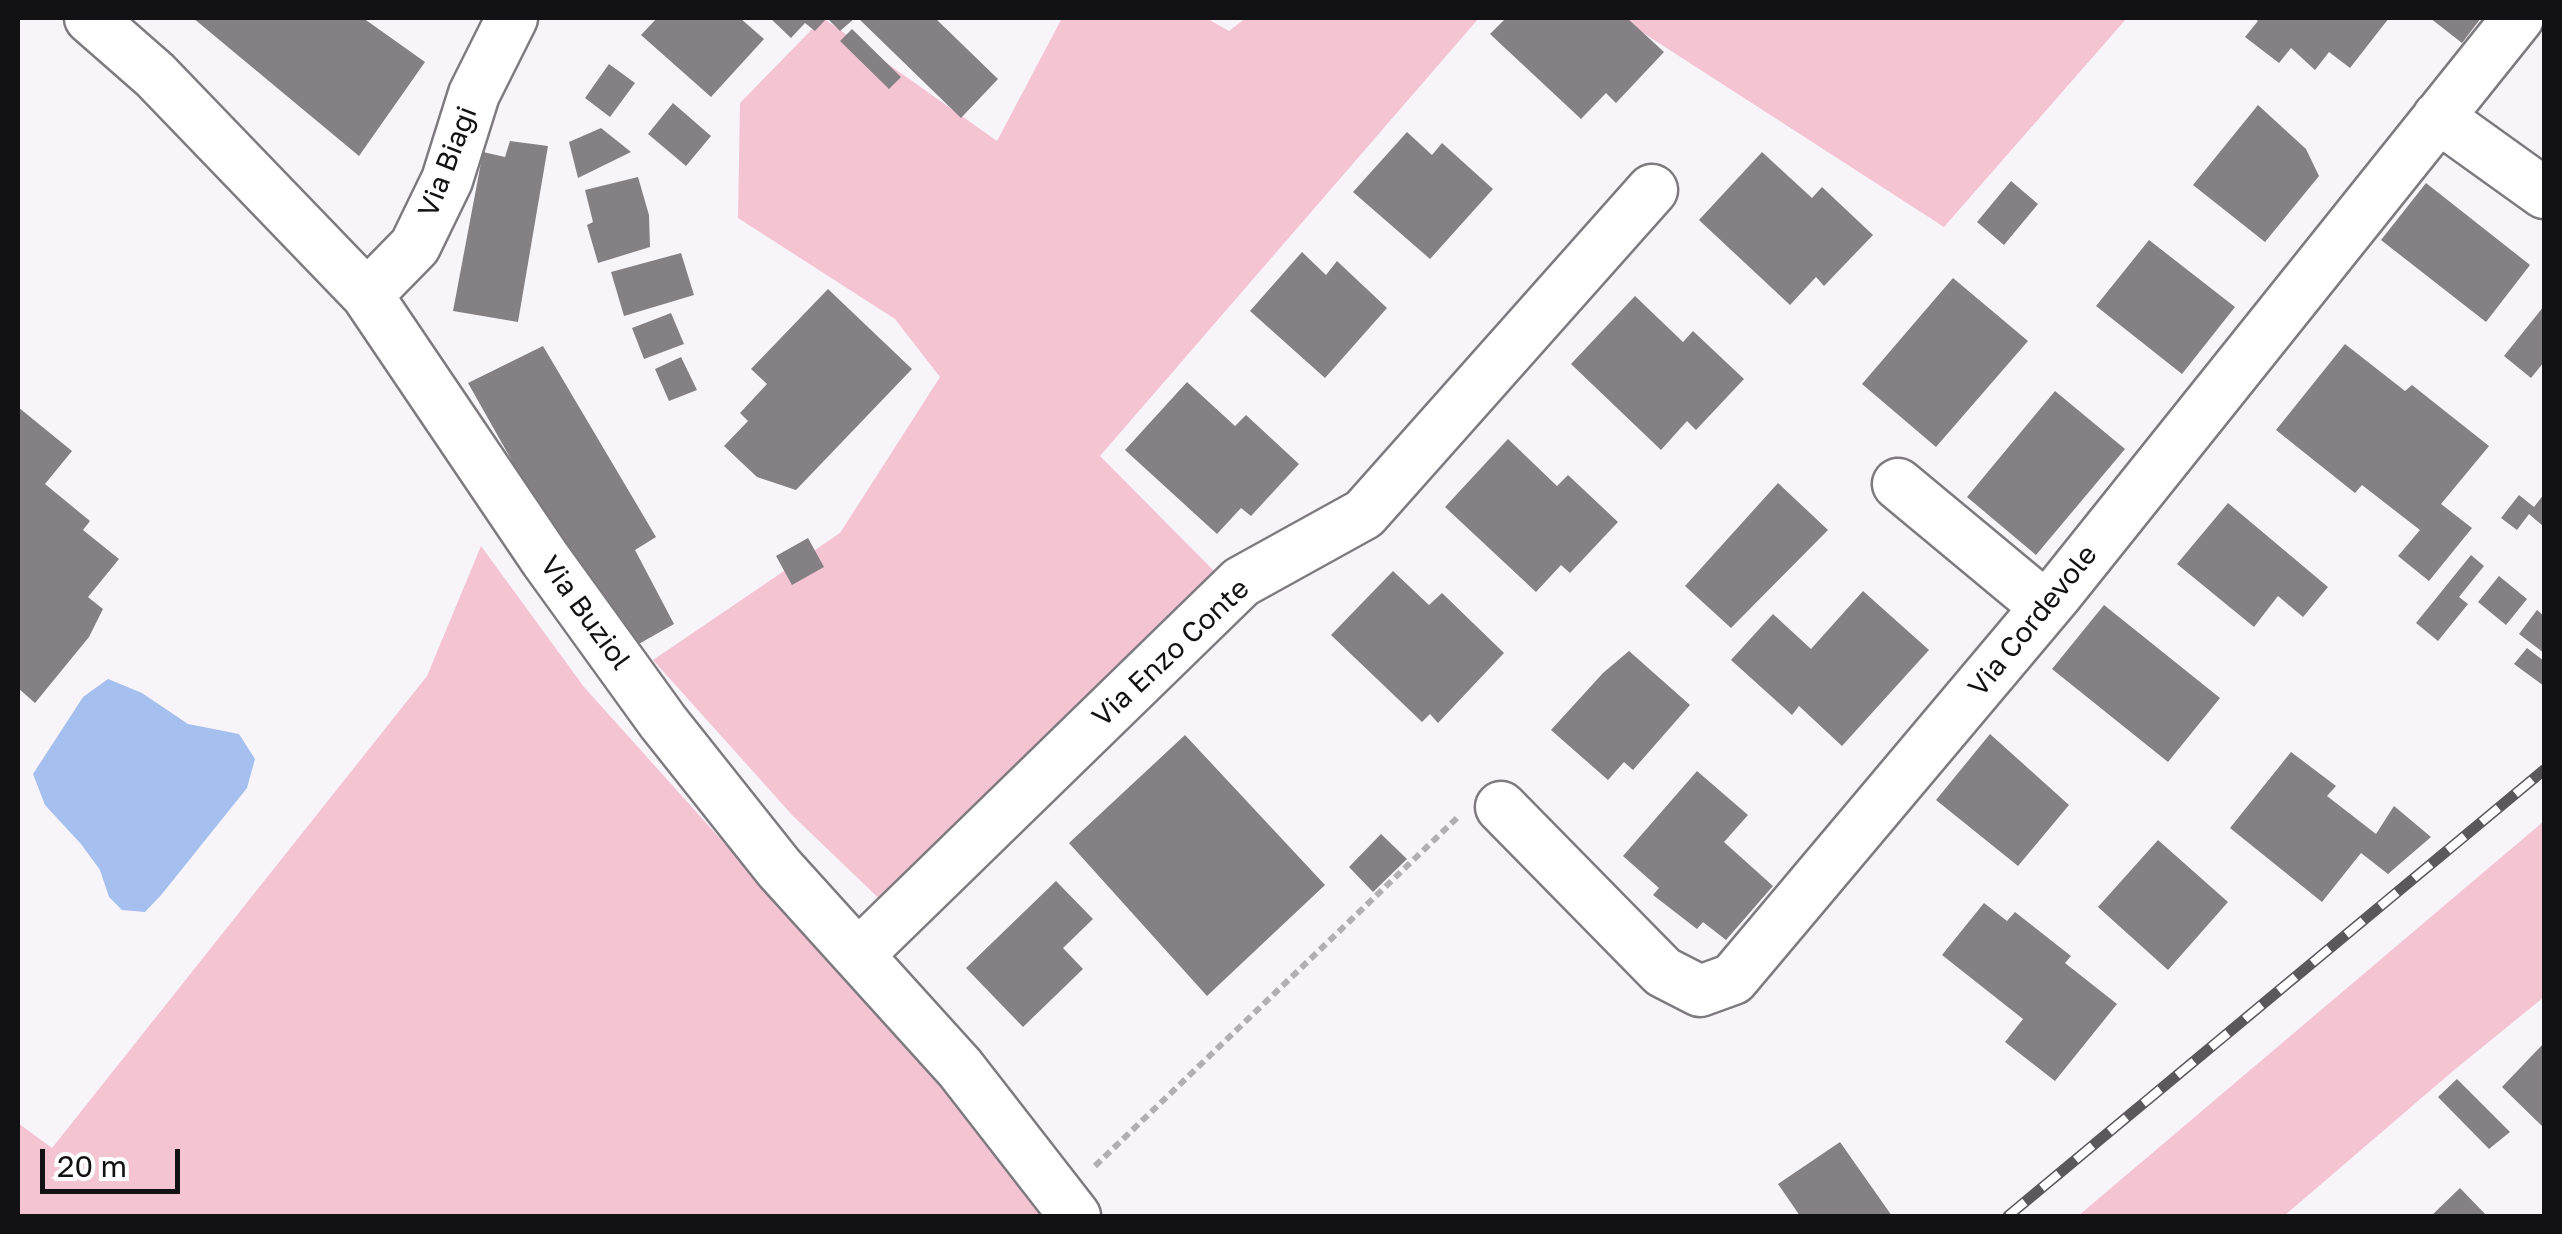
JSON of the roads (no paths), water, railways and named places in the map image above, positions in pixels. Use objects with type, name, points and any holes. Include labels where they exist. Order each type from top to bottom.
[{"type":"street","name":"Via Buziol","points":[[90,18],[155,75],[367,295],[546,560],[663,722],[779,868],[960,1068],[1068,1208]]},
{"type":"street","name":"Via Biagi","points":[[367,295],[415,246],[447,180],[474,94],[512,18]]},
{"type":"street","name":"Via Cordevole","points":[[1502,807],[1664,972],[1700,991],[1734,979],[2046,607],[2518,18]]},
{"type":"street","points":[[2438,117],[2544,193]]},
{"type":"street","name":"Via Enzo Conte","points":[[859,954],[1241,582],[1364,514],[1652,190]]},
{"type":"street","points":[[1898,484],[2046,607]]},
{"type":"water","points":[[108,679],[142,693],[188,724],[239,734],[255,759],[247,788],[145,912],[122,910],[109,897],[100,870],[45,805],[33,774],[83,697]]},
{"type":"railway","points":[[2008,1216],[2544,770]]}]
